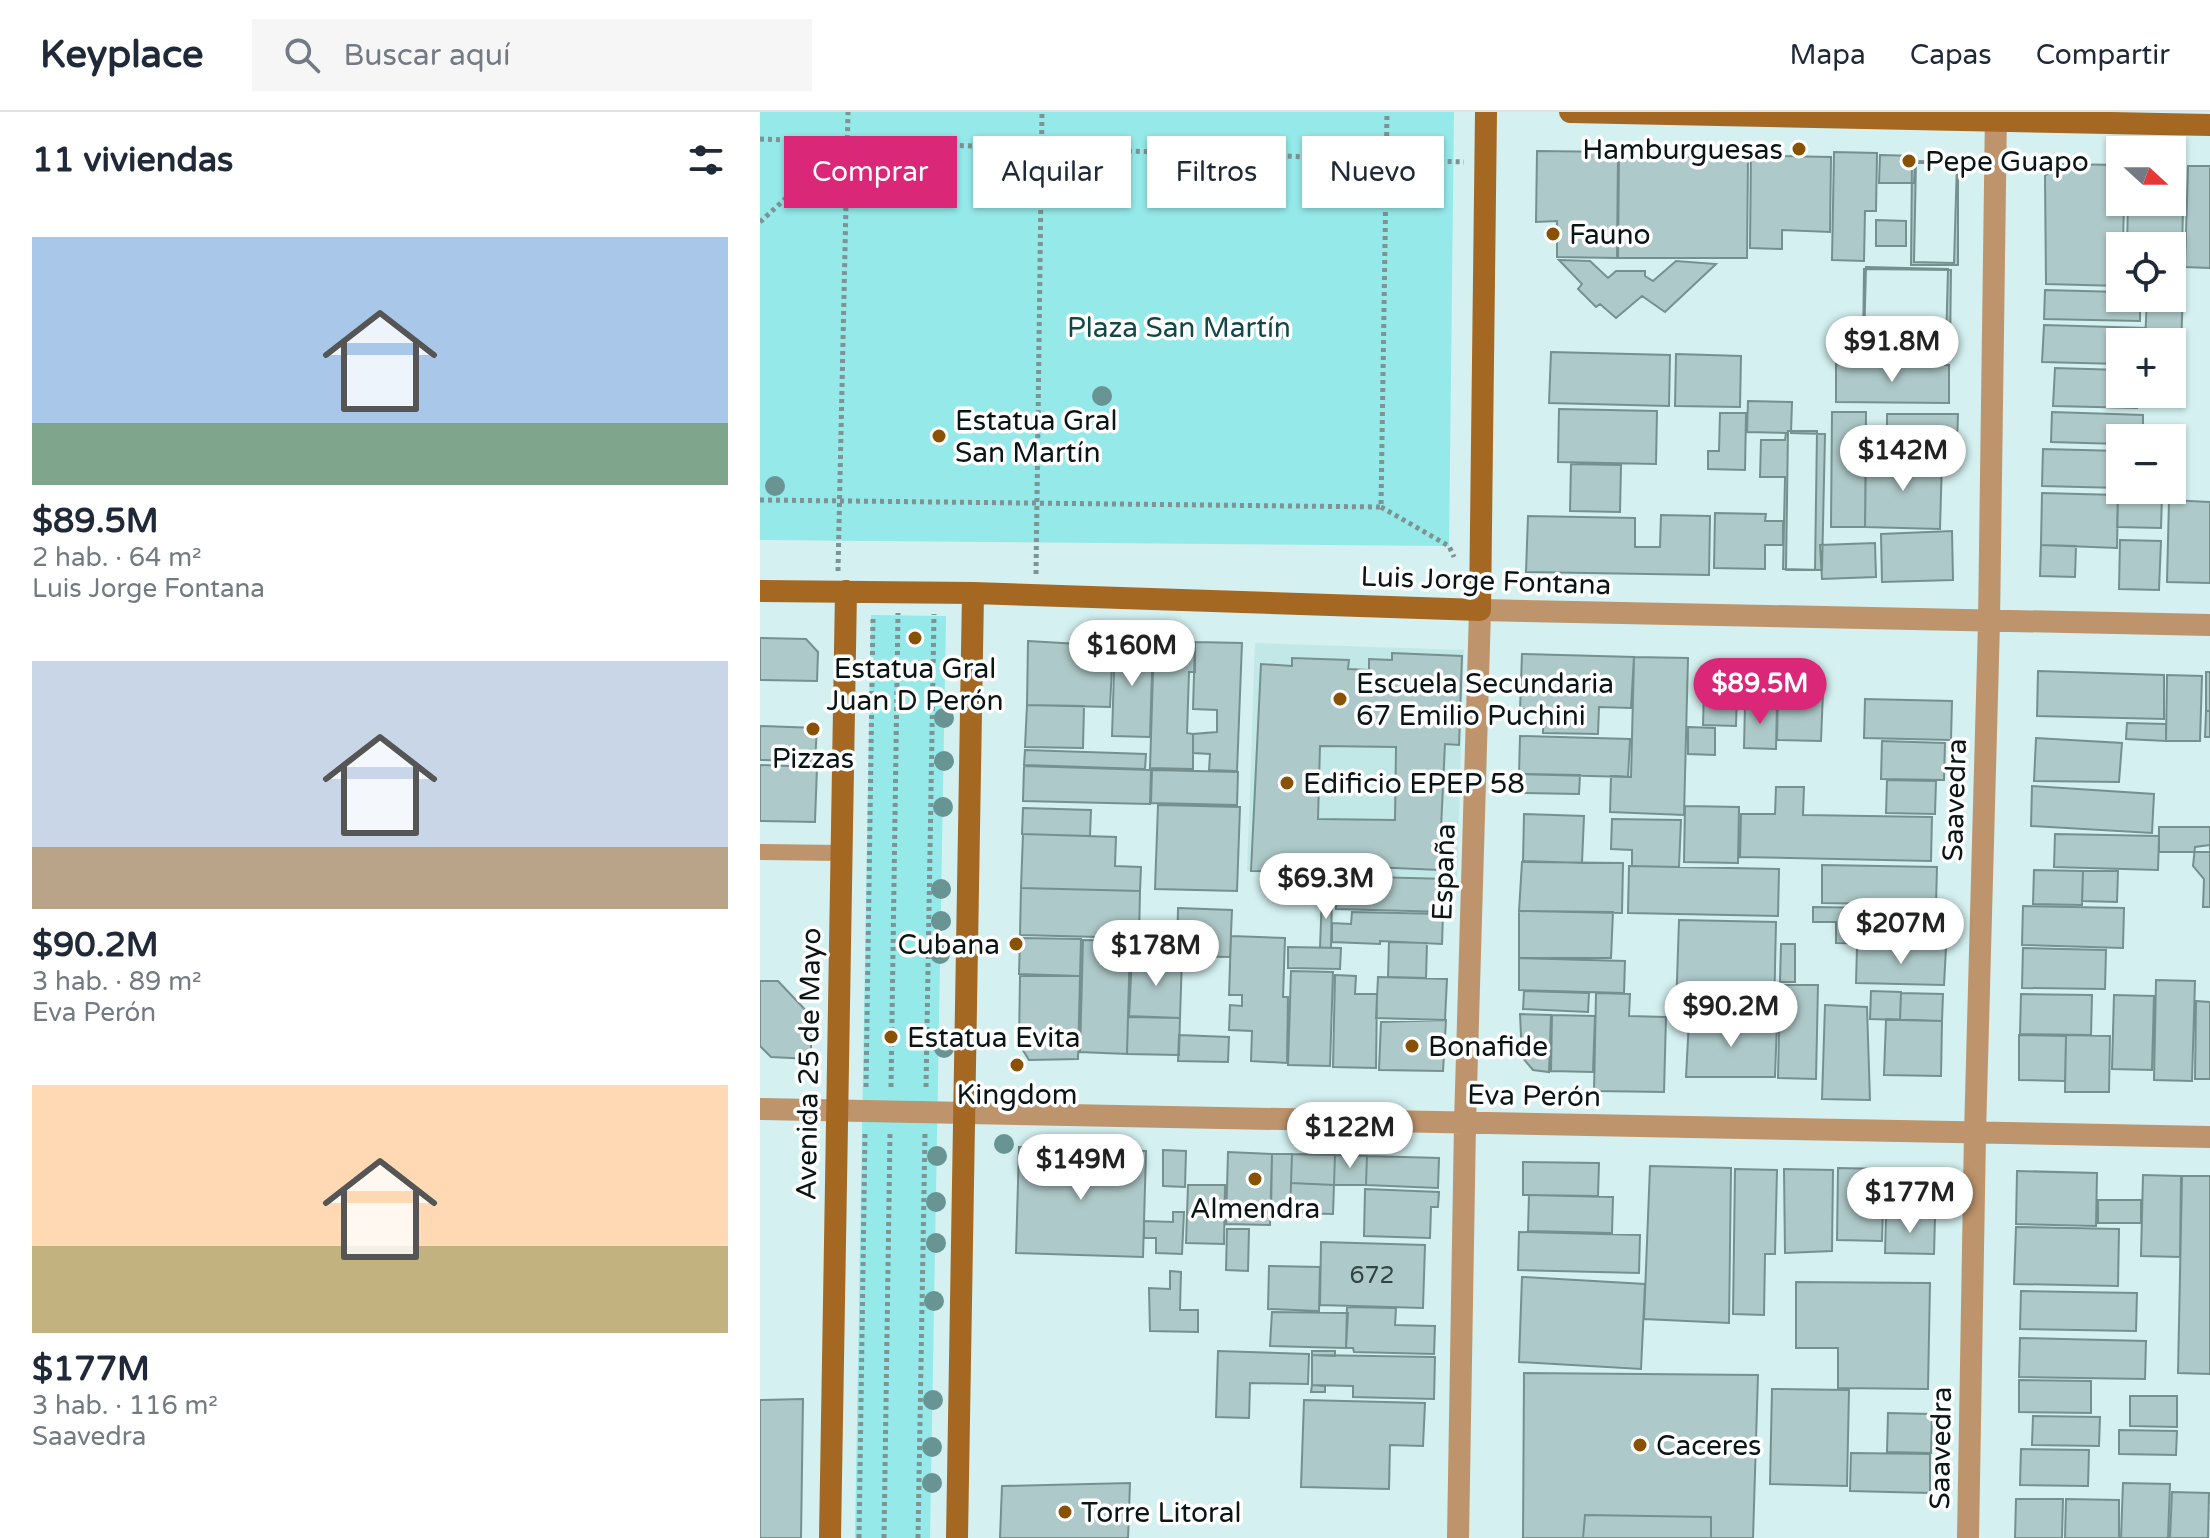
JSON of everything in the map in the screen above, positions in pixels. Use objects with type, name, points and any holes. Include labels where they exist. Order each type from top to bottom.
[{"type":"main road","name":"España","points":[[1480,610],[1486,112]]},
{"type":"main road","points":[[1570,112],[1996,117],[2210,125]]},
{"type":"main road","name":"Luis Jorge Fontana","points":[[760,591],[973,593],[1480,610]]},
{"type":"main road","name":"Avenida 25 de Mayo","points":[[830,1538],[842,591]]},
{"type":"main road","points":[[957,1538],[973,593]]},
{"type":"street","name":"Saavedra","points":[[1968,1538],[1989,623],[1996,117]]},
{"type":"street","name":"Luis Jorge Fontana","points":[[1480,610],[1989,623],[2210,625]]},
{"type":"street","name":"España","points":[[1458,1538],[1465,1124],[1480,610]]},
{"type":"street","name":"Eva Perón","points":[[760,1109],[2210,1137]]},
{"type":"lane","points":[[760,852],[841,853]]},
{"type":"path","points":[[847,136],[848,112]]},
{"type":"path","points":[[1041,136],[1042,112]]},
{"type":"path","points":[[1386,136],[1387,112]]},
{"type":"path","points":[[760,139],[784,140]]},
{"type":"path","points":[[1131,152],[1302,157]]},
{"type":"path","points":[[1444,162],[1485,163]]},
{"type":"path","points":[[760,222],[784,200]]},
{"type":"path","points":[[842,591],[840,501],[846,208]]},
{"type":"path","points":[[1035,595],[1040,208]]},
{"type":"path","points":[[1381,507],[1385,208]]},
{"type":"path","points":[[760,500],[1381,507],[1449,546],[1455,558]]},
{"type":"path","points":[[859,1538],[874,592]]},
{"type":"path","points":[[884,1538],[898,592]]},
{"type":"path","points":[[918,1538],[935,593]]},
{"type":"shaded area","name":"Edificio EPEP 58","points":[[1255,643],[1464,650],[1457,878],[1247,871]]},
{"type":"green space","name":"Plaza San Martín","points":[[760,112],[1454,112],[1449,546],[760,540]]},
{"type":"green space","points":[[871,615],[946,616],[930,1538],[855,1538]]},
{"type":"building","points":[[1537,151],[1618,152],[1617,258],[1557,257],[1557,221],[1536,222]]},
{"type":"building","points":[[1751,152],[1831,157],[1830,232],[1782,230],[1782,249],[1750,248]]},
{"type":"building","points":[[1834,152],[1877,153],[1876,211],[1865,211],[1864,261],[1832,260]]},
{"type":"building","points":[[1880,155],[1915,156],[1914,183],[1879,183]]},
{"type":"building","points":[[1619,156],[1748,157],[1747,258],[1618,258]]},
{"type":"building","points":[[1916,161],[1957,162],[1954,263],[1914,262]]},
{"type":"building","points":[[1912,163],[1958,163],[1958,265],[1911,265]]},
{"type":"building","points":[[2058,164],[2106,165],[2106,216],[2124,216],[2123,232],[2106,232],[2106,286],[2046,284],[2045,176]]},
{"type":"building","points":[[2188,166],[2210,166],[2210,268],[2186,267]]},
{"type":"building","points":[[2128,216],[2183,216],[2182,232],[2127,232]]},
{"type":"building","points":[[1876,220],[1906,221],[1906,246],[1876,246]]},
{"type":"building","points":[[1559,260],[1590,261],[1608,278],[1616,271],[1645,271],[1645,276],[1653,281],[1676,261],[1716,264],[1665,312],[1642,296],[1616,318],[1600,304],[1596,307],[1578,289],[1582,284]]},
{"type":"building","points":[[1866,267],[1948,269],[1946,345],[1864,343]]},
{"type":"building","points":[[1864,269],[1951,270],[1950,350],[1863,349]]},
{"type":"building","points":[[2045,290],[2106,292],[2106,312],[2140,312],[2140,321],[2044,319]]},
{"type":"building","points":[[2146,312],[2182,312],[2182,328],[2146,328]]},
{"type":"building","points":[[2044,325],[2146,328],[2106,328],[2106,364],[2042,362]]},
{"type":"building","points":[[1551,352],[1670,355],[1669,406],[1549,403]]},
{"type":"building","points":[[1676,354],[1741,356],[1740,407],[1675,406]]},
{"type":"building","points":[[1836,364],[1949,365],[1949,403],[1836,402]]},
{"type":"building","points":[[2055,368],[2106,370],[2106,407],[2053,406]]},
{"type":"building","points":[[1748,401],[1792,402],[1791,433],[1825,434],[1822,570],[1783,569],[1785,477],[1760,477],[1761,440],[1785,440],[1786,433],[1747,432]]},
{"type":"building","points":[[1559,409],[1657,411],[1656,464],[1558,462]]},
{"type":"building","points":[[1832,412],[1866,412],[1865,527],[1831,527]]},
{"type":"building","points":[[2052,412],[2143,415],[2143,424],[2106,424],[2106,444],[2051,442]]},
{"type":"building","points":[[1720,413],[1746,413],[1745,470],[1708,469],[1708,451],[1719,451]]},
{"type":"building","points":[[1887,414],[1958,414],[1957,443],[1887,443]]},
{"type":"building","points":[[1788,431],[1817,431],[1815,570],[1786,570]]},
{"type":"building","points":[[2043,449],[2106,451],[2106,488],[2042,486]]},
{"type":"building","points":[[1866,458],[1942,459],[1940,529],[1865,527]]},
{"type":"building","points":[[1571,464],[1621,465],[1620,512],[1570,511]]},
{"type":"building","points":[[2042,493],[2106,495],[2106,504],[2118,504],[2117,548],[2041,545]]},
{"type":"building","points":[[2210,502],[2210,583],[2167,582],[2169,504]]},
{"type":"building","points":[[2118,504],[2162,504],[2161,528],[2117,527]]},
{"type":"building","points":[[1715,513],[1766,514],[1765,521],[1783,521],[1783,545],[1765,545],[1765,569],[1714,568]]},
{"type":"building","points":[[1661,515],[1710,516],[1709,575],[1526,572],[1528,516],[1635,518],[1635,547],[1660,547]]},
{"type":"building","points":[[1952,531],[1953,580],[1882,582],[1881,534]]},
{"type":"building","points":[[2120,540],[2161,541],[2159,590],[2119,589]]},
{"type":"building","points":[[1875,543],[1876,577],[1822,579],[1820,545]]},
{"type":"building","points":[[2041,545],[2076,546],[2075,577],[2040,576]]},
{"type":"building","points":[[760,638],[806,639],[818,652],[817,681],[760,680]]},
{"type":"building","points":[[1115,639],[1153,641],[1150,737],[1112,736]]},
{"type":"building","points":[[1028,641],[1113,646],[1110,707],[1027,705]]},
{"type":"building","points":[[1154,641],[1195,642],[1195,672],[1189,672],[1187,733],[1193,734],[1193,769],[1150,768]]},
{"type":"building","points":[[1195,642],[1242,643],[1237,771],[1209,770],[1210,754],[1193,753],[1193,734],[1217,732],[1217,710],[1193,709]]},
{"type":"building","name":"Edificio EPEP 58","points":[[1392,653],[1462,656],[1459,745],[1445,744],[1439,870],[1327,865],[1327,855],[1315,855],[1314,872],[1251,871],[1261,664],[1292,666],[1292,658],[1349,660],[1348,669],[1369,670],[1369,659],[1392,660]],"holes":[[[1320,746],[1396,747],[1395,820],[1318,819]]]},
{"type":"building","points":[[1522,654],[1634,657],[1631,708],[1599,707],[1598,734],[1543,733],[1543,710],[1520,709]]},
{"type":"building","points":[[1634,657],[1688,658],[1684,815],[1610,812],[1611,776],[1631,777]]},
{"type":"building","points":[[2038,671],[2164,675],[2164,719],[2037,716]]},
{"type":"building","points":[[2206,672],[2210,672],[2210,711],[2206,711]]},
{"type":"building","points":[[2167,675],[2202,676],[2200,741],[2166,741]]},
{"type":"building","points":[[1704,688],[1737,689],[1736,726],[1703,725]]},
{"type":"building","points":[[1778,690],[1823,691],[1821,741],[1777,740]]},
{"type":"building","points":[[1865,699],[1952,701],[1951,740],[1864,738]]},
{"type":"building","points":[[1745,703],[1777,704],[1776,749],[1744,748]]},
{"type":"building","points":[[1027,705],[1084,706],[1083,748],[1025,747]]},
{"type":"building","points":[[2206,711],[2210,711],[2210,737],[2205,737]]},
{"type":"building","points":[[2127,723],[2166,724],[2166,741],[2126,739]]},
{"type":"building","points":[[760,726],[817,728],[815,761],[760,760]]},
{"type":"building","points":[[1688,727],[1715,728],[1715,755],[1688,754]]},
{"type":"building","points":[[1520,736],[1630,739],[1628,777],[1519,774]]},
{"type":"building","points":[[2036,738],[2122,743],[2119,782],[2034,781]]},
{"type":"building","points":[[1882,741],[1945,743],[1944,780],[1881,779]]},
{"type":"building","points":[[1025,750],[1146,754],[1145,769],[1024,765]]},
{"type":"building","points":[[760,765],[817,767],[815,822],[760,821]]},
{"type":"building","points":[[1024,766],[1151,770],[1150,804],[1023,801]]},
{"type":"building","points":[[1152,770],[1238,772],[1237,805],[1151,803]]},
{"type":"building","points":[[1519,774],[1580,775],[1579,794],[1519,793]]},
{"type":"building","points":[[1887,780],[1936,781],[1935,814],[1886,813]]},
{"type":"building","points":[[2032,786],[2154,794],[2152,833],[2031,826]]},
{"type":"building","points":[[1776,787],[1804,787],[1803,815],[1932,817],[1931,861],[1740,857],[1741,814],[1775,814]]},
{"type":"building","points":[[1158,805],[1240,807],[1237,891],[1155,889]]},
{"type":"building","points":[[1685,806],[1739,807],[1738,863],[1684,862]]},
{"type":"building","points":[[1023,808],[1091,810],[1090,836],[1022,834]]},
{"type":"building","points":[[1524,814],[1584,816],[1582,863],[1523,861]]},
{"type":"building","points":[[1612,819],[1681,820],[1679,867],[1632,866],[1632,850],[1611,849]]},
{"type":"building","points":[[2159,827],[2210,827],[2210,852],[2159,852]]},
{"type":"building","points":[[1023,834],[1116,837],[1115,866],[1141,867],[1140,891],[1021,888]]},
{"type":"building","points":[[2055,834],[2159,836],[2158,870],[2054,867]]},
{"type":"building","points":[[2210,845],[2210,907],[2203,907],[2204,879],[2193,866],[2195,847]]},
{"type":"building","points":[[1522,862],[1623,863],[1622,913],[1519,911]]},
{"type":"building","points":[[1822,865],[1937,867],[1936,905],[1822,903]]},
{"type":"building","points":[[1629,866],[1779,869],[1778,916],[1628,913]]},
{"type":"building","points":[[2034,870],[2083,871],[2082,905],[2033,904]]},
{"type":"building","points":[[2083,871],[2118,871],[2117,902],[2082,901]]},
{"type":"building","points":[[1337,876],[1448,879],[1447,912],[1336,909]]},
{"type":"building","points":[[1021,888],[1140,891],[1139,938],[1020,935]]},
{"type":"building","points":[[1322,894],[1332,894],[1331,948],[1320,948]]},
{"type":"building","points":[[2023,906],[2124,908],[2123,948],[2022,945]]},
{"type":"building","points":[[1813,907],[1946,909],[1945,945],[1836,943],[1836,922],[1813,922]]},
{"type":"building","points":[[1178,908],[1232,910],[1230,957],[1177,956]]},
{"type":"building","points":[[1519,911],[1613,912],[1611,958],[1519,958]]},
{"type":"building","points":[[1352,912],[1443,914],[1442,944],[1332,942],[1332,923],[1351,924]]},
{"type":"building","points":[[1679,920],[1776,922],[1774,1013],[1676,1011]]},
{"type":"building","points":[[1231,936],[1285,938],[1283,997],[1288,997],[1287,1063],[1251,1061],[1252,1031],[1229,1030],[1230,1005],[1242,1006],[1242,995],[1229,995]]},
{"type":"building","points":[[1020,938],[1081,939],[1080,976],[1019,974]]},
{"type":"building","points":[[1083,940],[1130,941],[1127,1054],[1080,1052]]},
{"type":"building","points":[[1389,942],[1427,943],[1426,978],[1388,977]]},
{"type":"building","points":[[1781,944],[1795,944],[1795,982],[1780,982]]},
{"type":"building","points":[[1288,947],[1341,948],[1340,969],[1288,968]]},
{"type":"building","points":[[1857,947],[1946,948],[1944,985],[1856,983]]},
{"type":"building","points":[[2023,948],[2106,950],[2105,989],[2022,988]]},
{"type":"building","points":[[1132,957],[1182,958],[1180,1018],[1129,1017]]},
{"type":"building","points":[[1519,958],[1625,961],[1624,993],[1519,990]]},
{"type":"building","points":[[1291,971],[1333,972],[1330,1066],[1288,1065]]},
{"type":"building","points":[[1335,975],[1356,976],[1355,994],[1377,994],[1376,1068],[1333,1067]]},
{"type":"building","points":[[1020,976],[1080,976],[1078,1059],[1029,1060],[1019,1044]]},
{"type":"building","points":[[1378,977],[1447,979],[1445,1020],[1376,1018]]},
{"type":"building","points":[[2156,980],[2195,981],[2192,1081],[2154,1080]]},
{"type":"building","points":[[760,981],[778,981],[811,1016],[811,1059],[771,1057],[760,1046]]},
{"type":"building","points":[[1780,985],[1818,985],[1816,1079],[1778,1078]]},
{"type":"building","points":[[1524,991],[1589,993],[1588,1012],[1523,1009]]},
{"type":"building","points":[[1871,991],[1901,992],[1900,1020],[1870,1019]]},
{"type":"building","points":[[1596,993],[1630,994],[1629,1016],[1666,1017],[1664,1092],[1594,1091]]},
{"type":"building","points":[[1901,993],[1943,994],[1942,1021],[1900,1020]]},
{"type":"building","points":[[2021,994],[2092,995],[2091,1035],[2020,1034]]},
{"type":"building","points":[[2114,995],[2154,996],[2152,1070],[2112,1069]]},
{"type":"building","points":[[2196,1001],[2210,1002],[2210,1079],[2195,1079]]},
{"type":"building","points":[[1825,1005],[1867,1007],[1870,1100],[1822,1099]]},
{"type":"building","points":[[1520,1014],[1551,1015],[1549,1072],[1533,1070],[1522,1057]]},
{"type":"building","points":[[1552,1015],[1595,1016],[1593,1072],[1551,1071]]},
{"type":"building","points":[[1128,1016],[1180,1018],[1179,1055],[1127,1054]]},
{"type":"building","points":[[1886,1019],[1942,1021],[1941,1076],[1884,1075]]},
{"type":"building","name":"Bonafide","points":[[1446,1020],[1443,1071],[1379,1070],[1381,1022]]},
{"type":"building","points":[[1689,1020],[1777,1022],[1775,1077],[1686,1077]]},
{"type":"building","points":[[1179,1035],[1229,1037],[1228,1062],[1178,1061]]},
{"type":"building","points":[[2019,1035],[2066,1036],[2065,1081],[2019,1080]]},
{"type":"building","points":[[2066,1035],[2110,1036],[2109,1092],[2065,1092]]},
{"type":"building","points":[[1019,1147],[1146,1151],[1143,1257],[1016,1253]]},
{"type":"building","points":[[1163,1150],[1186,1151],[1185,1187],[1163,1186]]},
{"type":"building","points":[[1228,1152],[1272,1154],[1270,1225],[1226,1224]]},
{"type":"building","points":[[1272,1154],[1292,1154],[1290,1213],[1271,1213]]},
{"type":"building","points":[[1292,1154],[1335,1155],[1334,1185],[1291,1183]]},
{"type":"building","points":[[1335,1155],[1367,1156],[1366,1185],[1334,1185]]},
{"type":"building","points":[[1367,1156],[1439,1158],[1438,1188],[1366,1185]]},
{"type":"building","points":[[1523,1162],[1599,1163],[1598,1196],[1523,1195]]},
{"type":"building","points":[[1650,1166],[1731,1168],[1729,1323],[1644,1319]]},
{"type":"building","points":[[1838,1168],[1884,1169],[1882,1241],[1837,1240]]},
{"type":"building","points":[[1735,1169],[1777,1170],[1775,1254],[1765,1254],[1764,1315],[1733,1314]]},
{"type":"building","points":[[1784,1169],[1833,1170],[1832,1251],[1785,1253]]},
{"type":"building","points":[[1887,1170],[1939,1171],[1938,1218],[1886,1217]]},
{"type":"building","points":[[2017,1171],[2097,1173],[2096,1226],[2016,1224]]},
{"type":"building","points":[[2143,1175],[2181,1176],[2180,1257],[2141,1256]]},
{"type":"building","points":[[2182,1176],[2210,1176],[2210,1374],[2178,1373]]},
{"type":"building","points":[[1291,1183],[1334,1185],[1333,1214],[1290,1213]]},
{"type":"building","points":[[1188,1185],[1225,1185],[1224,1244],[1186,1243]]},
{"type":"building","points":[[1365,1189],[1439,1192],[1438,1207],[1431,1207],[1430,1238],[1364,1236]]},
{"type":"building","points":[[1529,1195],[1613,1197],[1612,1233],[1528,1231]]},
{"type":"building","points":[[2098,1200],[2141,1200],[2141,1223],[2098,1223]]},
{"type":"building","points":[[1173,1212],[1184,1212],[1182,1254],[1156,1253],[1156,1238],[1144,1238],[1144,1221],[1173,1222]]},
{"type":"building","points":[[1886,1217],[1935,1217],[1934,1254],[1885,1253]]},
{"type":"building","points":[[2016,1227],[2119,1229],[2118,1286],[2014,1284]]},
{"type":"building","points":[[1227,1229],[1249,1229],[1248,1271],[1226,1270]]},
{"type":"building","points":[[1519,1232],[1640,1235],[1639,1273],[1518,1270]]},
{"type":"building","points":[[1321,1242],[1425,1245],[1423,1308],[1320,1305]]},
{"type":"building","points":[[1269,1266],[1320,1267],[1319,1311],[1268,1309]]},
{"type":"building","points":[[1170,1271],[1181,1272],[1180,1310],[1198,1310],[1198,1332],[1150,1331],[1149,1288],[1170,1289]]},
{"type":"building","points":[[1522,1277],[1645,1284],[1641,1369],[1519,1362]]},
{"type":"building","points":[[1796,1282],[1930,1283],[1928,1389],[1838,1388],[1838,1348],[1796,1348]]},
{"type":"building","points":[[2021,1291],[2137,1293],[2136,1331],[2020,1329]]},
{"type":"building","points":[[1347,1307],[1396,1308],[1395,1325],[1435,1326],[1434,1354],[1354,1352],[1353,1348],[1346,1348]]},
{"type":"building","points":[[1272,1312],[1348,1313],[1346,1348],[1270,1346]]},
{"type":"building","points":[[2020,1338],[2146,1341],[2145,1379],[2019,1377]]},
{"type":"building","points":[[1218,1351],[1309,1354],[1308,1384],[1250,1383],[1249,1418],[1216,1417]]},
{"type":"building","points":[[1312,1351],[1335,1351],[1335,1356],[1312,1355]]},
{"type":"building","points":[[1312,1355],[1435,1357],[1434,1399],[1353,1397],[1353,1386],[1312,1385]]},
{"type":"building","name":"Caceres","points":[[1524,1373],[1758,1375],[1753,1538],[1711,1538],[1711,1517],[1585,1515],[1583,1538],[1523,1538]]},
{"type":"building","points":[[2019,1380],[2091,1381],[2091,1413],[2019,1412]]},
{"type":"building","points":[[1312,1385],[1325,1386],[1325,1392],[1311,1392]]},
{"type":"building","points":[[1772,1389],[1849,1390],[1847,1486],[1770,1484]]},
{"type":"building","points":[[2130,1396],[2177,1396],[2177,1427],[2130,1426]]},
{"type":"building","points":[[803,1399],[801,1538],[760,1538],[760,1400]]},
{"type":"building","points":[[1304,1400],[1425,1403],[1423,1446],[1390,1445],[1389,1489],[1301,1487]]},
{"type":"building","points":[[1888,1413],[1932,1414],[1931,1453],[1887,1452]]},
{"type":"building","points":[[2033,1416],[2100,1417],[2099,1446],[2032,1445]]},
{"type":"building","points":[[2119,1430],[2177,1431],[2176,1455],[2119,1454]]},
{"type":"building","points":[[2021,1449],[2089,1450],[2088,1486],[2020,1485]]},
{"type":"building","points":[[1851,1453],[1930,1454],[1930,1493],[1850,1491]]},
{"type":"building","name":"Torre Litoral","points":[[1130,1483],[1128,1538],[1000,1538],[1002,1486]]},
{"type":"building","points":[[2123,1483],[2170,1484],[2168,1538],[2121,1538]]},
{"type":"building","points":[[2172,1492],[2209,1493],[2208,1538],[2170,1538]]},
{"type":"building","points":[[2016,1499],[2063,1499],[2062,1538],[2015,1538]]},
{"type":"building","points":[[2066,1499],[2119,1500],[2119,1538],[2065,1538]]},
{"type":"building","points":[[1585,1515],[1711,1517],[1711,1538],[1583,1538]]},
{"type":"place","name":"Hamburguesas","points":[[1799,149]]},
{"type":"place","name":"Pepe Guapo","points":[[1909,161]]},
{"type":"place","name":"Fauno","points":[[1553,234]]},
{"type":"place","name":"Estatua Gral San Martín","points":[[939,436]]},
{"type":"place","name":"Estatua Gral Juan D Perón","points":[[915,638]]},
{"type":"place","name":"Escuela Secundaria 67 Emilio Puchini","points":[[1340,699]]},
{"type":"place","name":"Pizzas","points":[[813,729]]},
{"type":"place","name":"Edificio EPEP 58","points":[[1287,783]]},
{"type":"place","name":"Cubana","points":[[1016,944]]},
{"type":"place","name":"Estatua Evita","points":[[891,1037]]},
{"type":"place","name":"Bonafide","points":[[1412,1046]]},
{"type":"place","name":"Kingdom","points":[[1017,1065]]},
{"type":"place","name":"Almendra","points":[[1255,1179]]},
{"type":"place","name":"Caceres","points":[[1640,1445]]},
{"type":"place","name":"Torre Litoral","points":[[1065,1512]]}]
